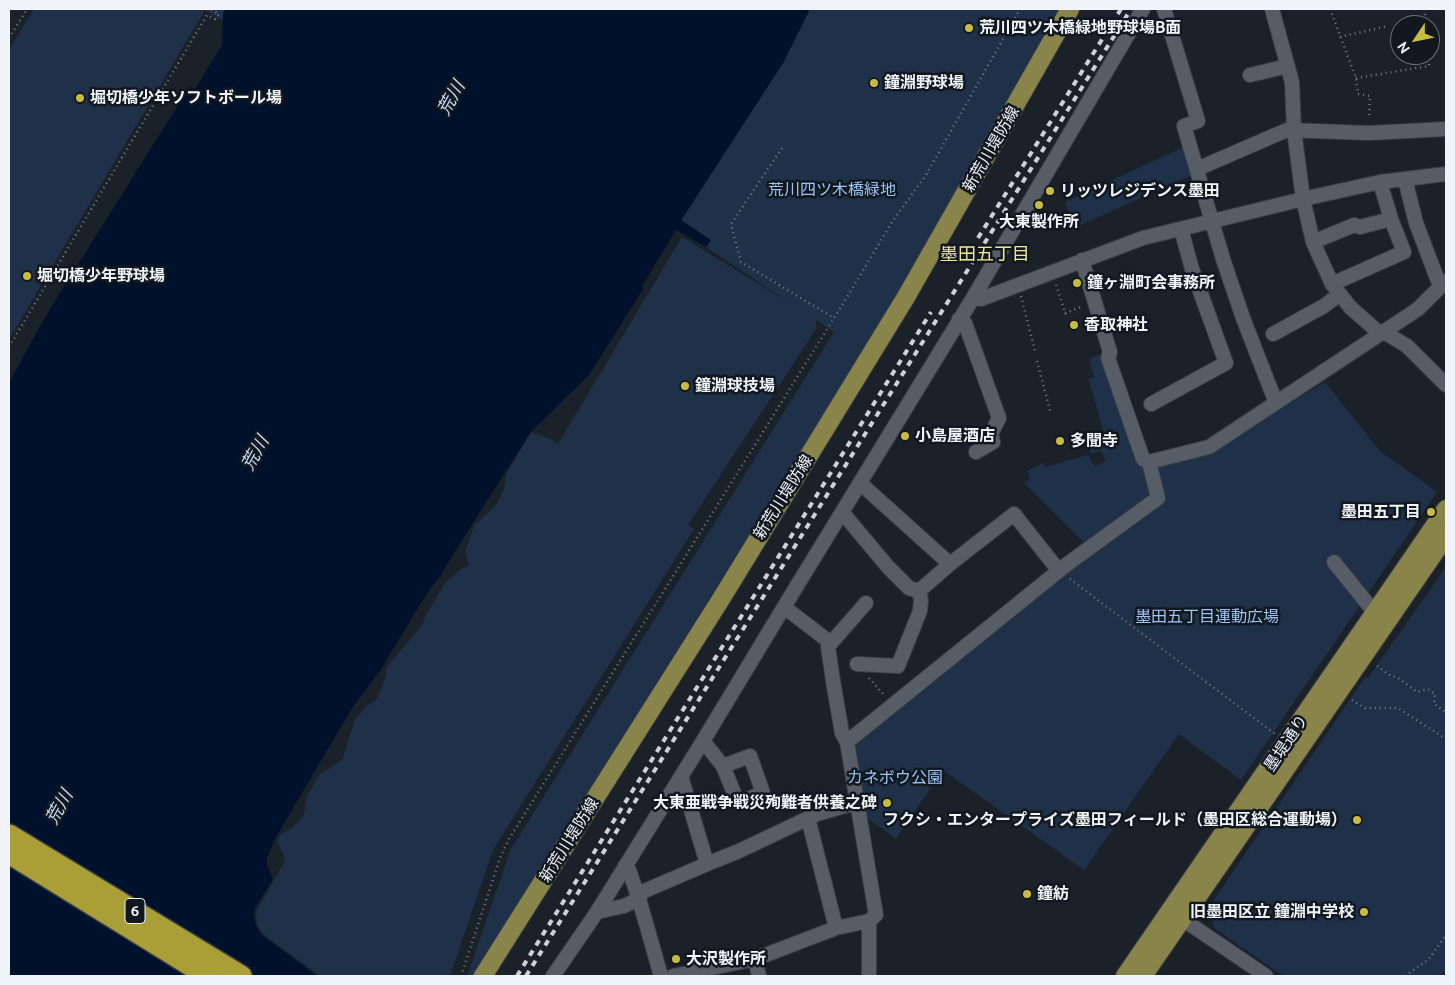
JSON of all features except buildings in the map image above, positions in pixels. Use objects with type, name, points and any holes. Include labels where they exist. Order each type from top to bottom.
[{"type":"highway","name":"6","points":[[9,834],[17,853],[208,976]]},
{"type":"highway","name":"6","points":[[17,853],[241,976]]},
{"type":"main road","name":"新荒川堤防線","points":[[483,976],[720,599],[906,297],[1070,9]]},
{"type":"main road","name":"墨堤通り","points":[[1143,976],[1177,915],[1286,742],[1446,509]]},
{"type":"main road","name":"墨堤通り","points":[[1125,976],[1177,915],[1446,536]]},
{"type":"street","points":[[553,976],[597,912],[680,776],[704,741],[973,298],[1143,9]]},
{"type":"street","points":[[1164,9],[1198,121],[1184,126],[1223,259],[1243,318],[1276,403]]},
{"type":"street","points":[[1272,9],[1292,82],[1294,130],[1303,199],[1313,242],[1336,289],[1350,307],[1377,331],[1384,332],[1407,346],[1446,386]]},
{"type":"street","points":[[1250,75],[1288,66]]},
{"type":"street","points":[[1197,169],[1287,130],[1369,133],[1446,129]]},
{"type":"street","points":[[973,298],[981,299],[1144,238],[1213,220],[1380,182],[1446,174]]},
{"type":"street","points":[[1082,260],[1110,352],[1108,358],[1143,459],[1149,462],[1209,447],[1418,309],[1443,284],[1416,223],[1405,179]]},
{"type":"street","points":[[1273,334],[1304,317],[1336,289],[1404,252],[1391,219],[1380,182]]},
{"type":"street","points":[[1313,242],[1354,225],[1360,228],[1391,219]]},
{"type":"street","points":[[1151,404],[1226,363],[1192,269],[1181,229]]},
{"type":"street","points":[[959,319],[965,323],[999,418],[991,434],[993,442],[976,452]]},
{"type":"street","points":[[847,742],[1059,571],[1158,498],[1149,462]]},
{"type":"street","points":[[860,483],[950,564]]},
{"type":"street","points":[[842,512],[888,567],[909,588],[919,591]]},
{"type":"street","points":[[919,591],[1014,514],[1059,571]]},
{"type":"street","points":[[1334,562],[1375,613]]},
{"type":"street","points":[[857,664],[898,666],[920,610],[921,600],[919,591]]},
{"type":"street","points":[[673,976],[755,959],[836,928],[869,921],[876,915],[858,802],[847,742],[842,733],[828,647],[866,602]]},
{"type":"street","points":[[784,607],[831,644]]},
{"type":"street","points":[[704,741],[723,766]]},
{"type":"street","points":[[680,776],[707,864]]},
{"type":"street","points":[[597,912],[624,906],[639,898],[642,892],[739,852],[808,818],[858,802]]},
{"type":"street","points":[[808,818],[836,928]]},
{"type":"street","points":[[625,866],[629,870],[639,898],[661,976]]},
{"type":"street","points":[[1177,915],[1266,976]]},
{"type":"street","points":[[869,921],[869,976]]},
{"type":"street","points":[[755,959],[759,976]]},
{"type":"path","points":[[9,38],[27,9]]},
{"type":"path","points":[[9,347],[207,15],[215,19],[218,14],[216,10],[211,9]]},
{"type":"path","points":[[461,976],[506,844],[877,250],[892,222],[926,175],[1020,9]]},
{"type":"path","points":[[1330,9],[1356,78],[1358,94],[1370,96],[1369,133]]},
{"type":"path","points":[[1340,37],[1388,26]]},
{"type":"path","points":[[1356,78],[1429,65]]},
{"type":"path","points":[[782,148],[731,224],[741,262],[834,318]]},
{"type":"path","points":[[1051,272],[1067,318]]},
{"type":"path","points":[[1018,285],[1035,351]]},
{"type":"path","points":[[1065,313],[1095,302]]},
{"type":"path","points":[[1037,361],[1051,414]]},
{"type":"path","points":[[1059,571],[1286,742]]},
{"type":"path","points":[[1377,666],[1391,676],[1398,677],[1417,692],[1428,689],[1435,694],[1434,704],[1446,712]]},
{"type":"path","points":[[1349,698],[1366,708],[1398,708],[1446,739]]},
{"type":"path","points":[[1405,976],[1429,959],[1446,935]]},
{"type":"green space","name":"堀切橋少年ソフトボール場","points":[[34,9],[226,9],[223,13],[223,21],[205,10],[9,339],[9,50]]},
{"type":"green space","name":"荒川四ツ木橋緑地","points":[[810,9],[1061,9],[980,153],[864,351],[473,976],[467,976],[511,849],[834,332],[816,320],[816,329],[688,525],[694,529],[493,850],[450,976],[320,976],[264,935],[257,925],[257,910],[285,861],[277,842],[281,834],[293,827],[304,816],[306,798],[320,774],[342,760],[355,719],[377,699],[386,676],[386,669],[422,625],[445,583],[469,564],[465,552],[474,526],[497,504],[504,489],[506,474],[531,432],[558,444],[682,237],[790,303],[706,247],[711,240],[681,221],[783,63]]},
{"type":"green space","points":[[1186,146],[1194,174],[1074,228],[1065,202]]},
{"type":"green space","points":[[1104,353],[1153,496],[1086,545],[1024,483],[1030,478],[1027,471],[1043,463],[1045,467],[1088,455],[1095,467],[1106,460],[1101,451],[1091,454],[1088,442],[1105,436],[1088,378],[1094,377],[1089,359]]},
{"type":"green space","name":"墨田五丁目運動広場","points":[[1325,382],[1380,451],[1437,492],[1241,780],[1179,734],[1084,870],[943,770],[896,839],[866,817],[853,745],[1129,524],[1164,502],[1156,465],[1210,452]]},
{"type":"green space","name":"フクシ・エンタープライズ墨田フィールド（墨田区総合運動場）","points":[[1446,567],[1446,970],[1439,976],[1283,976],[1214,928],[1209,907],[1365,677],[1368,678]]},
{"type":"water","name":"荒川","points":[[226,9],[810,9],[783,63],[681,220],[711,240],[706,247],[676,230],[642,286],[644,288],[589,375],[531,432],[380,671],[352,708],[275,839],[267,858],[267,865],[273,879],[255,908],[255,923],[261,934],[317,976],[9,976],[9,383],[45,317],[190,86],[195,89],[222,45],[223,13]]},
{"type":"railway","points":[[978,238],[1121,9]]},
{"type":"railway","points":[[526,976],[1131,9]]},
{"type":"railway","points":[[517,976],[931,312]]},
{"type":"place","name":"荒川四ツ木橋緑地野球場B面","points":[[969,28]]},
{"type":"place","name":"鐘淵野球場","points":[[874,83]]},
{"type":"place","name":"堀切橋少年ソフトボール場","points":[[80,98]]},
{"type":"place","name":"リッツレジデンス墨田","points":[[1050,191]]},
{"type":"place","name":"大東製作所","points":[[1039,205]]},
{"type":"place","name":"堀切橋少年野球場","points":[[27,276]]},
{"type":"place","name":"鐘ヶ淵町会事務所","points":[[1077,283]]},
{"type":"place","name":"香取神社","points":[[1074,325]]},
{"type":"place","name":"鐘淵球技場","points":[[685,386]]},
{"type":"place","name":"小島屋酒店","points":[[905,436]]},
{"type":"place","name":"多聞寺","points":[[1060,441]]},
{"type":"place","name":"墨田五丁目","points":[[1431,512]]},
{"type":"place","name":"大東亜戦争戦災殉難者供養之碑","points":[[887,803]]},
{"type":"place","name":"フクシ・エンタープライズ墨田フィールド（墨田区総合運動場）","points":[[1357,820]]},
{"type":"place","name":"鐘紡","points":[[1027,894]]},
{"type":"place","name":"旧墨田区立 鐘淵中学校","points":[[1364,912]]},
{"type":"place","name":"大沢製作所","points":[[676,959]]},
{"type":"district","name":"墨田五丁目","points":[[985,254]]},
{"type":"park label","name":"カネボウ公園","points":[[895,778]]}]
